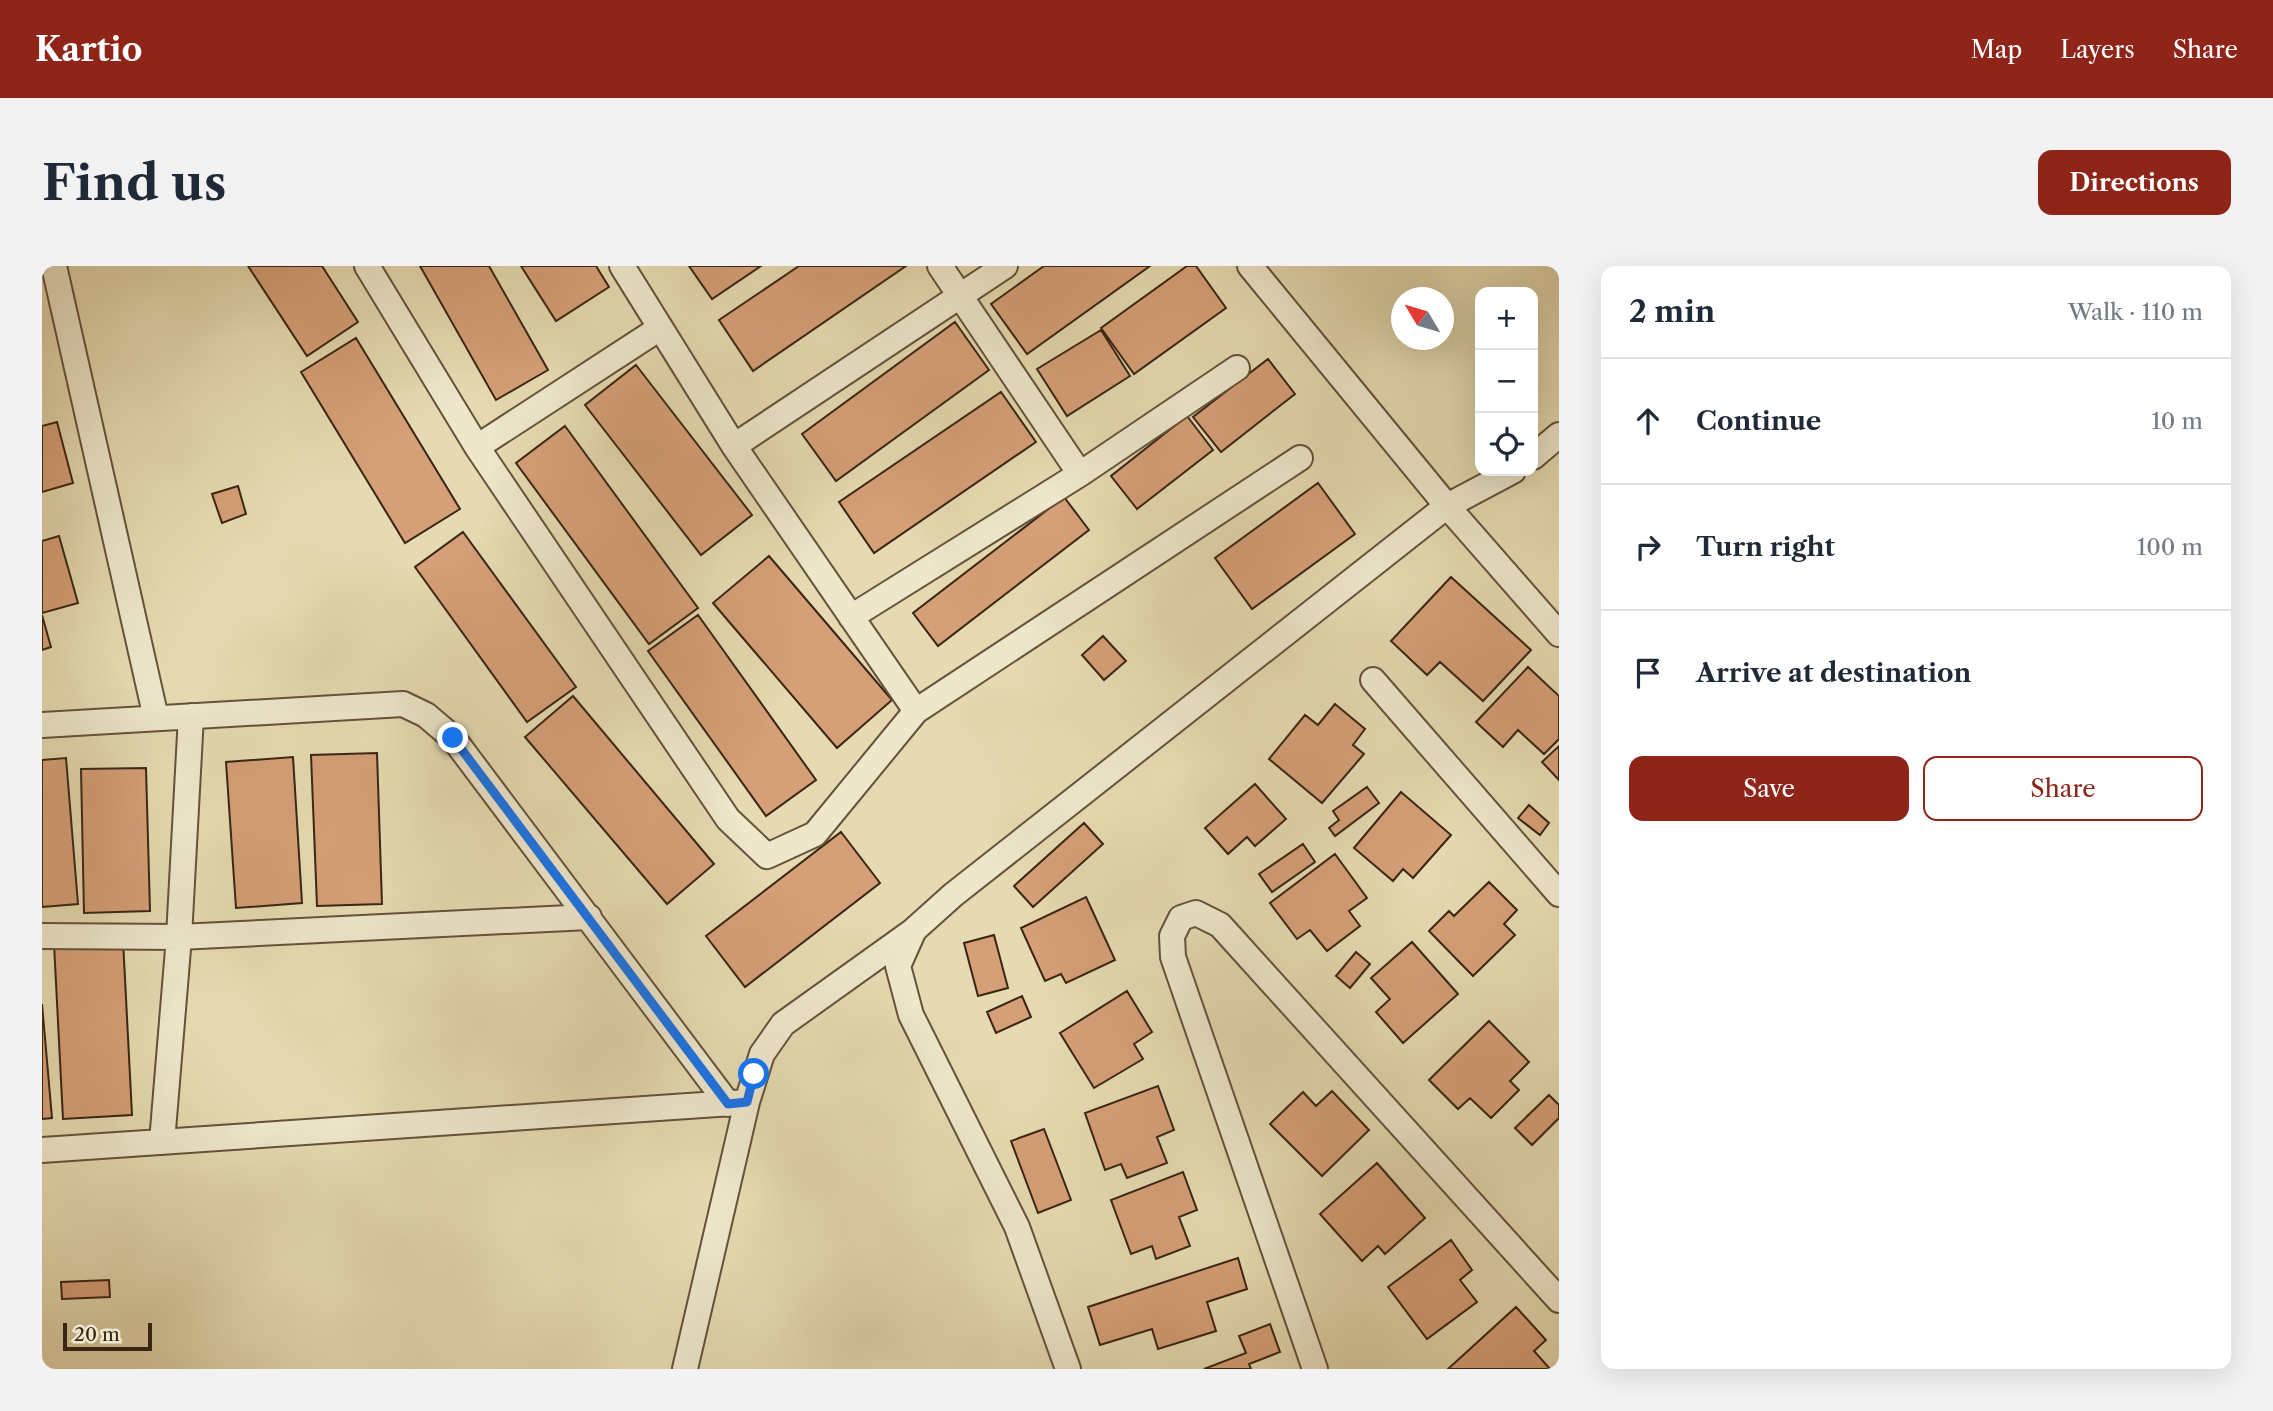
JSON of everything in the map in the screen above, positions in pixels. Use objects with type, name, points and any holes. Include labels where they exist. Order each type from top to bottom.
[{"type":"street","points":[[54,266],[156,718]]},
{"type":"street","points":[[368,266],[477,447],[729,819],[767,856],[815,834],[916,711],[1300,458]]},
{"type":"street","points":[[622,266],[734,446],[916,711]]},
{"type":"street","points":[[940,266],[1080,474]]},
{"type":"street","points":[[734,446],[1004,266]]},
{"type":"street","points":[[1250,266],[1447,506],[1559,634]]},
{"type":"street","points":[[477,447],[660,328]]},
{"type":"street","points":[[851,617],[1080,474],[1237,368]]},
{"type":"street","points":[[1538,453],[1559,435]]},
{"type":"street","points":[[685,1369],[738,1103],[762,1054],[783,1024],[914,930],[953,895],[1447,506],[1504,476]]},
{"type":"street","points":[[1373,680],[1559,894]]},
{"type":"street","points":[[42,725],[403,704],[426,715],[453,738],[589,917],[738,1103]]},
{"type":"street","points":[[162,1142],[179,937],[191,716]]},
{"type":"street","points":[[1315,1369],[1173,957],[1172,936],[1181,918],[1196,913],[1220,925],[1559,1300]]},
{"type":"street","points":[[42,936],[179,937],[589,917]]},
{"type":"street","points":[[914,930],[898,966],[911,1015],[1017,1227],[1068,1369]]},
{"type":"street","points":[[42,1150],[738,1103]]},
{"type":"building","points":[[248,266],[322,266],[358,322],[307,356]]},
{"type":"building","points":[[420,266],[489,266],[548,370],[496,400]]},
{"type":"building","points":[[521,266],[596,266],[609,287],[556,321]]},
{"type":"building","points":[[689,266],[761,266],[712,299]]},
{"type":"building","points":[[799,266],[906,266],[753,371],[719,320]]},
{"type":"building","points":[[1044,266],[1150,266],[1027,354],[991,304]]},
{"type":"building","points":[[1187,266],[1196,266],[1226,308],[1134,374],[1101,328]]},
{"type":"building","points":[[955,322],[989,370],[836,481],[802,434]]},
{"type":"building","points":[[1101,330],[1130,376],[1067,416],[1037,369]]},
{"type":"building","points":[[356,338],[460,509],[405,543],[301,372]]},
{"type":"building","points":[[1268,359],[1295,394],[1221,452],[1193,417]]},
{"type":"building","points":[[636,365],[752,515],[701,555],[585,405]]},
{"type":"building","points":[[1001,392],[1036,442],[874,553],[839,502]]},
{"type":"building","points":[[1187,416],[1213,450],[1137,509],[1111,476]]},
{"type":"building","points":[[57,422],[73,483],[42,492],[42,426]]},
{"type":"building","points":[[565,426],[698,608],[649,644],[516,463]]},
{"type":"building","points":[[1318,483],[1355,534],[1252,609],[1215,558]]},
{"type":"building","points":[[238,486],[246,514],[222,523],[212,494]]},
{"type":"building","points":[[1064,497],[1089,530],[938,646],[913,613]]},
{"type":"building","points":[[463,532],[576,687],[527,722],[415,567]]},
{"type":"building","points":[[59,536],[78,603],[42,613],[42,541]]},
{"type":"building","points":[[769,556],[892,700],[837,748],[713,603]]},
{"type":"building","points":[[1451,577],[1531,650],[1483,701],[1440,662],[1427,675],[1391,641]]},
{"type":"building","points":[[42,615],[51,647],[42,650]]},
{"type":"building","points":[[698,615],[816,780],[766,816],[648,651]]},
{"type":"building","points":[[1103,636],[1126,661],[1104,680],[1082,655]]},
{"type":"building","points":[[1528,667],[1559,696],[1559,739],[1544,754],[1518,730],[1503,747],[1476,722]]},
{"type":"building","points":[[573,696],[714,864],[667,904],[525,737]]},
{"type":"building","points":[[1335,704],[1365,729],[1353,745],[1364,754],[1322,803],[1269,759],[1305,715],[1318,725]]},
{"type":"building","points":[[1559,746],[1559,780],[1542,762]]},
{"type":"building","points":[[377,753],[382,904],[317,906],[311,755]]},
{"type":"building","points":[[293,757],[302,903],[236,908],[226,762]]},
{"type":"building","points":[[66,758],[78,904],[42,907],[42,760]]},
{"type":"building","points":[[146,768],[150,911],[84,913],[81,769]]},
{"type":"building","points":[[1255,784],[1286,819],[1255,846],[1247,837],[1228,854],[1205,828]]},
{"type":"building","points":[[1367,787],[1379,803],[1335,836],[1329,828],[1339,820],[1333,811]]},
{"type":"building","points":[[1401,792],[1451,835],[1413,878],[1403,869],[1393,881],[1354,848]]},
{"type":"building","points":[[1529,805],[1549,823],[1540,835],[1518,818]]},
{"type":"building","points":[[1084,823],[1103,844],[1033,907],[1014,886]]},
{"type":"building","points":[[841,832],[880,883],[745,987],[706,936]]},
{"type":"building","points":[[1303,844],[1315,862],[1272,892],[1259,874]]},
{"type":"building","points":[[1335,854],[1367,898],[1349,911],[1360,926],[1327,951],[1310,930],[1297,939],[1270,903]]},
{"type":"building","points":[[1489,882],[1517,910],[1504,924],[1515,935],[1473,976],[1429,931],[1449,911],[1454,916]]},
{"type":"building","points":[[1086,897],[1115,960],[1066,983],[1061,974],[1045,981],[1021,928]]},
{"type":"building","points":[[994,935],[1008,988],[978,996],[964,943]]},
{"type":"building","points":[[123,940],[132,1115],[63,1119],[54,944]]},
{"type":"building","points":[[1412,942],[1458,994],[1403,1043],[1376,1012],[1390,999],[1371,978]]},
{"type":"building","points":[[1356,952],[1370,964],[1350,988],[1336,976]]},
{"type":"building","points":[[1127,991],[1152,1032],[1134,1044],[1143,1059],[1094,1088],[1060,1033]]},
{"type":"building","points":[[1022,996],[1031,1017],[996,1033],[987,1012]]},
{"type":"building","points":[[42,1004],[52,1118],[42,1119]]},
{"type":"building","points":[[1489,1021],[1529,1062],[1510,1081],[1519,1090],[1491,1118],[1470,1098],[1458,1109],[1429,1080]]},
{"type":"building","points":[[1158,1086],[1174,1130],[1157,1137],[1167,1163],[1127,1178],[1121,1164],[1105,1170],[1085,1113]]},
{"type":"building","points":[[1332,1091],[1369,1130],[1322,1176],[1270,1124],[1303,1092],[1316,1106]]},
{"type":"building","points":[[1549,1095],[1559,1105],[1559,1118],[1532,1145],[1515,1128]]},
{"type":"building","points":[[1044,1129],[1071,1200],[1038,1213],[1011,1141]]},
{"type":"building","points":[[1377,1163],[1425,1218],[1385,1254],[1378,1246],[1362,1261],[1320,1214]]},
{"type":"building","points":[[1183,1172],[1197,1210],[1179,1217],[1190,1246],[1156,1259],[1152,1246],[1131,1254],[1111,1200]]},
{"type":"building","points":[[1451,1240],[1472,1270],[1460,1280],[1477,1302],[1427,1339],[1388,1287]]},
{"type":"building","points":[[1238,1258],[1247,1289],[1207,1302],[1216,1331],[1158,1349],[1152,1329],[1100,1345],[1088,1307]]},
{"type":"building","points":[[109,1280],[110,1297],[62,1299],[61,1282]]},
{"type":"building","points":[[1516,1307],[1546,1340],[1534,1351],[1550,1369],[1448,1369]]},
{"type":"building","points":[[1270,1324],[1280,1352],[1249,1364],[1251,1369],[1204,1369],[1246,1353],[1239,1336]]},
{"type":"route","points":[[453,738],[728,1104],[747,1102],[754,1074]]}]
